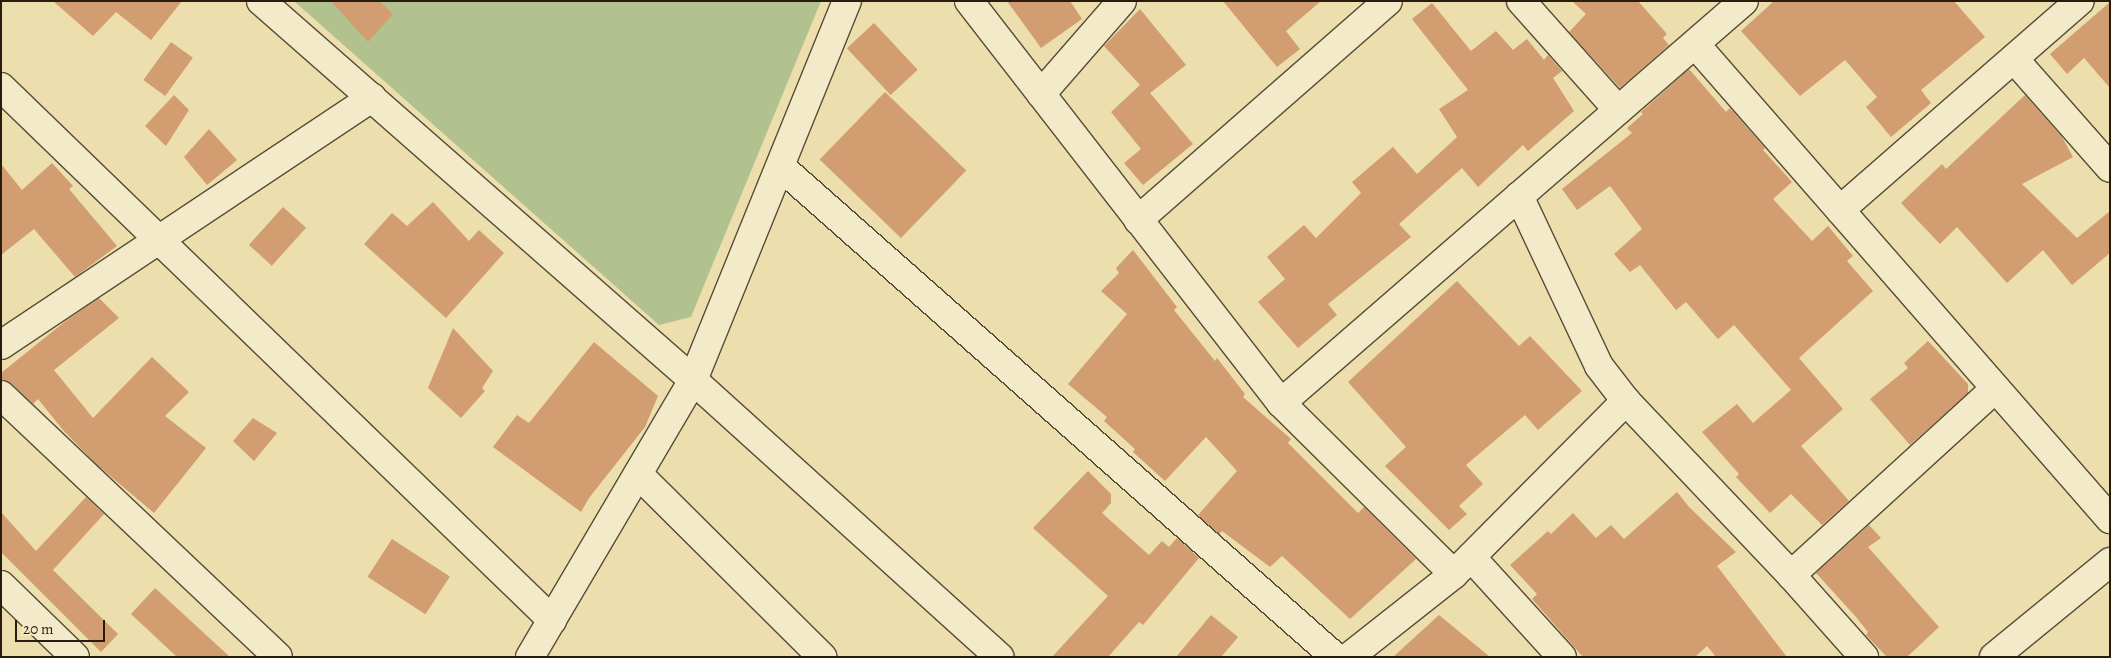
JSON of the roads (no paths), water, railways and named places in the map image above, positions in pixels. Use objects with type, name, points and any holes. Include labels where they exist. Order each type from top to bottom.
[{"type":"street","points":[[261,1],[693,380],[1000,657]]},
{"type":"street","points":[[530,657],[693,380],[781,168],[847,1]]},
{"type":"street","points":[[969,1],[1281,403],[1562,657]]},
{"type":"street","points":[[1041,94],[1122,1]]},
{"type":"street","points":[[1138,220],[1388,1]]},
{"type":"street","points":[[1521,1],[1618,110]]},
{"type":"street","points":[[1281,403],[1744,1]]},
{"type":"street","points":[[1840,210],[2080,1]]},
{"type":"street","points":[[1695,44],[2110,519]]},
{"type":"street","points":[[2014,59],[2110,168]]},
{"type":"street","points":[[1,87],[552,620]]},
{"type":"street","points":[[1,345],[158,238],[372,98]]},
{"type":"street","points":[[781,168],[1335,657]]},
{"type":"street","points":[[1519,196],[1599,366],[1626,401],[1791,575],[1864,657]]},
{"type":"street","points":[[1791,575],[1996,388]]},
{"type":"street","points":[[1,395],[278,657]]},
{"type":"street","points":[[1349,657],[1462,566],[1626,401]]},
{"type":"street","points":[[638,474],[822,657]]},
{"type":"street","points":[[1994,657],[2110,562]]},
{"type":"street","points":[[1,585],[75,657]]}]
